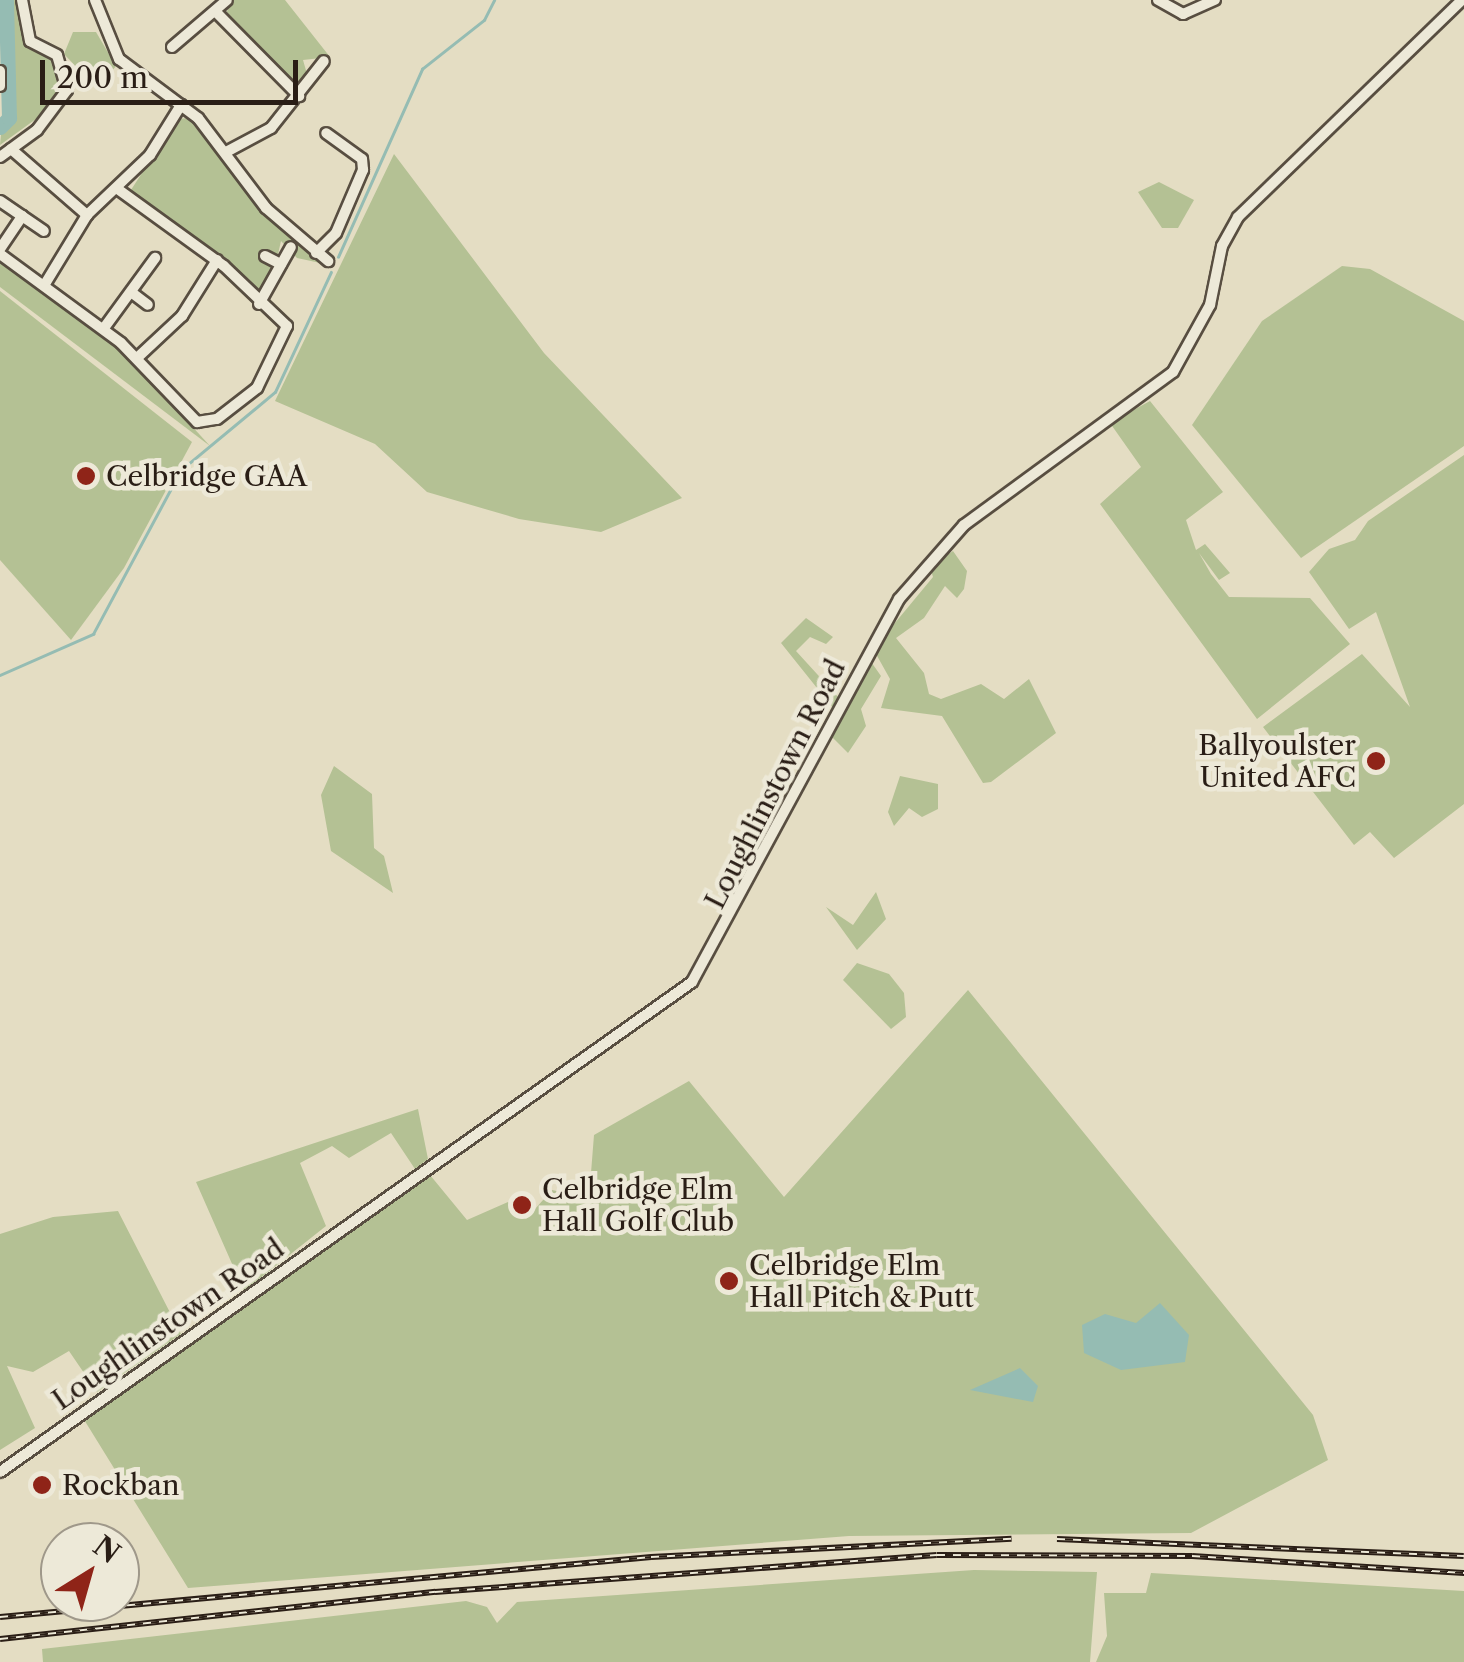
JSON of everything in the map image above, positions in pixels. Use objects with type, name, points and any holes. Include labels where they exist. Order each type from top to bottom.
[{"type":"street","points":[[0,157],[67,90],[57,55],[30,41],[22,0]]},
{"type":"street","points":[[95,0],[118,58],[181,105],[228,151],[266,208],[328,261]]},
{"type":"street","points":[[172,47],[227,0]]},
{"type":"street","points":[[1158,0],[1182,14],[1215,0]]},
{"type":"street","name":"Loughlinstown Road","points":[[0,1472],[692,982],[899,600],[964,525],[1173,372],[1210,306],[1233,223],[1462,0]]},
{"type":"street","points":[[216,13],[299,96]]},
{"type":"street","points":[[304,58],[313,69]]},
{"type":"street","points":[[228,151],[271,128],[299,96],[313,69],[324,61]]},
{"type":"street","points":[[0,71],[0,86]]},
{"type":"street","points":[[46,284],[87,215],[119,190],[181,105]]},
{"type":"street","points":[[316,253],[336,233],[364,170],[362,159],[326,133]]},
{"type":"street","points":[[12,149],[87,215]]},
{"type":"street","points":[[22,216],[0,251],[104,328],[204,425],[257,388],[287,326],[259,304],[217,260],[119,190]]},
{"type":"street","points":[[0,201],[44,231]]},
{"type":"street","points":[[259,304],[291,247]]},
{"type":"street","points":[[265,256],[282,264]]},
{"type":"street","points":[[104,328],[155,258]]},
{"type":"street","points":[[137,358],[182,316],[217,260]]},
{"type":"street","points":[[131,292],[148,305]]},
{"type":"green space","points":[[0,0],[15,0],[24,42],[53,58],[61,84],[47,111],[0,145],[6,84]]},
{"type":"green space","points":[[233,0],[285,0],[330,57],[303,60],[307,74],[294,86],[225,15]]},
{"type":"green space","points":[[73,32],[96,32],[116,66],[97,89],[64,54]]},
{"type":"green space","points":[[188,118],[266,215],[325,264],[297,258],[281,241],[274,272],[257,293],[129,193],[177,119]]},
{"type":"green space","points":[[394,154],[544,353],[682,498],[601,532],[519,519],[427,492],[375,444],[275,401]]},
{"type":"green space","points":[[1159,182],[1194,200],[1178,228],[1162,228],[1138,192]]},
{"type":"green space","points":[[0,257],[118,345],[210,446],[0,287]]},
{"type":"green space","points":[[1342,266],[1370,269],[1464,321],[1464,446],[1301,558],[1192,425],[1262,321]]},
{"type":"green space","name":"Celbridge GAA","points":[[0,291],[192,442],[124,568],[71,640],[0,560]]},
{"type":"green space","points":[[1150,401],[1223,492],[1186,520],[1196,550],[1205,544],[1230,573],[1219,580],[1199,553],[1229,597],[1310,598],[1350,644],[1257,719],[1100,504],[1141,467],[1110,423]]},
{"type":"green space","points":[[1464,455],[1464,804],[1394,858],[1370,832],[1354,845],[1263,727],[1362,654],[1410,707],[1376,612],[1349,629],[1309,572],[1329,549],[1355,540],[1368,521]]},
{"type":"green space","points":[[953,551],[967,571],[964,589],[957,598],[945,586],[924,618],[896,638],[924,673],[929,694],[941,699],[981,684],[1004,699],[1029,679],[1056,733],[991,782],[983,783],[942,716],[881,708],[890,679],[876,654],[885,635],[933,577],[930,567]]},
{"type":"green space","points":[[806,618],[833,637],[826,644],[810,637],[796,651],[838,697],[833,708],[781,643]]},
{"type":"green space","points":[[869,659],[881,676],[861,709],[866,726],[848,753],[831,736]]},
{"type":"green space","points":[[334,766],[372,794],[374,848],[384,856],[393,893],[331,851],[321,795]]},
{"type":"green space","points":[[900,776],[938,784],[938,809],[922,817],[909,808],[894,826],[888,812]]},
{"type":"green space","points":[[876,892],[886,919],[857,950],[826,907],[853,925]]},
{"type":"green space","points":[[857,963],[889,974],[904,993],[906,1017],[891,1029],[843,980]]},
{"type":"green space","points":[[968,990],[1313,1415],[1328,1460],[1191,1533],[849,1536],[188,1588],[83,1418],[430,1175],[467,1220],[508,1202],[526,1219],[552,1190],[589,1198],[594,1135],[689,1081],[784,1197]]},
{"type":"green space","points":[[418,1109],[428,1159],[415,1169],[391,1133],[349,1158],[332,1146],[300,1163],[326,1226],[244,1291],[196,1182]]},
{"type":"green space","points":[[118,1211],[181,1334],[97,1392],[69,1351],[33,1372],[7,1366],[35,1428],[0,1450],[0,1234],[53,1217]]},
{"type":"green space","points":[[974,1570],[1097,1572],[1090,1662],[43,1662],[42,1649],[466,1601],[487,1607],[497,1623],[517,1602]]},
{"type":"green space","points":[[1151,1573],[1464,1591],[1464,1662],[1096,1662],[1107,1636],[1104,1593],[1146,1593]]},
{"type":"water","points":[[1160,1303],[1189,1335],[1185,1362],[1121,1370],[1084,1353],[1082,1325],[1105,1314],[1136,1323]]},
{"type":"water","points":[[1020,1368],[1038,1386],[1033,1402],[970,1390]]},
{"type":"waterway","points":[[0,127],[9,118],[6,0]]},
{"type":"waterway","points":[[338,257],[422,69],[484,20],[494,0]]},
{"type":"waterway","points":[[0,675],[93,634],[181,470],[275,392],[331,272]]},
{"type":"railway","points":[[0,1617],[651,1557],[1012,1539]]},
{"type":"railway","points":[[1057,1539],[1464,1556]]},
{"type":"railway","points":[[0,1639],[435,1592],[937,1555],[1192,1556],[1464,1573]]},
{"type":"place","name":"Celbridge GAA","points":[[86,476]]},
{"type":"place","name":"Ballyoulster United AFC","points":[[1376,761]]},
{"type":"place","name":"Celbridge Elm Hall Golf Club","points":[[522,1205]]},
{"type":"place","name":"Celbridge Elm Hall Pitch & Putt","points":[[729,1281]]},
{"type":"place","name":"Rockban","points":[[42,1485]]}]
